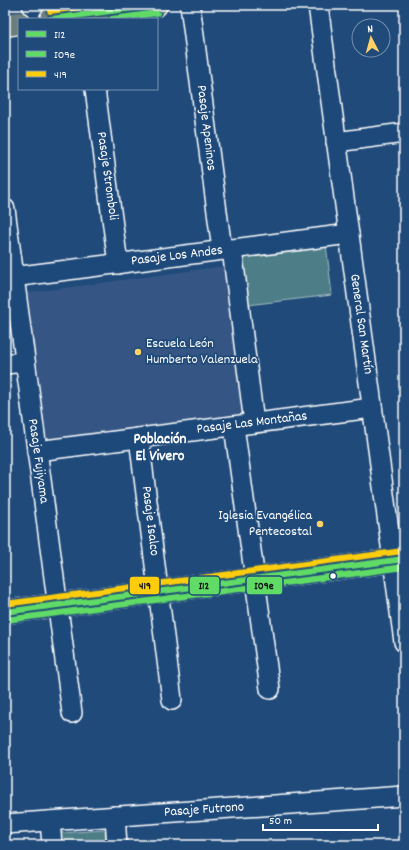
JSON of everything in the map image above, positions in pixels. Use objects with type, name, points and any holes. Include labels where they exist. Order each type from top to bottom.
[{"type":"main road","points":[[68,18],[85,17],[118,8],[156,5]]},
{"type":"main road","points":[[5,612],[399,560]]},
{"type":"street","name":"Pasaje Apeninos","points":[[190,5],[254,423]]},
{"type":"street","name":"General San Martín","points":[[318,5],[372,408],[399,560],[404,642]]},
{"type":"street","name":"Pasaje Stromboli","points":[[95,90],[118,264]]},
{"type":"street","points":[[336,142],[404,133]]},
{"type":"street","name":"Pasaje Fujiyama","points":[[5,209],[10,278],[25,362],[72,713]]},
{"type":"street","name":"Pasaje Los Andes","points":[[10,278],[349,234]]},
{"type":"street","points":[[5,364],[25,362]]},
{"type":"street","name":"Pasaje Las Montañas","points":[[37,451],[372,408]]},
{"type":"street","points":[[234,426],[270,688]]},
{"type":"street","name":"Pasaje Isalco","points":[[139,438],[172,700]]},
{"type":"street","name":"Pasaje Futrono","points":[[5,824],[404,796]]},
{"type":"street","points":[[115,816],[117,845]]},
{"type":"street","points":[[50,821],[52,845]]},
{"type":"shaded area","name":"Escuela León Humberto Valenzuela","points":[[225,266],[250,411],[237,422],[48,448],[27,293]]},
{"type":"green space","points":[[326,244],[332,295],[247,305],[241,254]]},
{"type":"green space","points":[[105,830],[106,845],[61,845],[60,833]]},
{"type":"transit line","name":"419","points":[[50,11],[95,5]]},
{"type":"transit line","name":"I12","points":[[58,18],[156,5]]},
{"type":"transit line","name":"I09e","points":[[120,18],[157,13]]},
{"type":"transit line","name":"419","points":[[5,604],[403,551]]},
{"type":"transit line","name":"I12","points":[[5,612],[404,559]]},
{"type":"transit line","name":"I09e","points":[[6,620],[404,567]]},
{"type":"place","name":"Escuela León Humberto Valenzuela","points":[[138,352]]},
{"type":"place","name":"Iglesia Evangélica Pentecostal","points":[[320,524]]},
{"type":"district","name":"Población El Vivero","points":[[160,448]]}]
